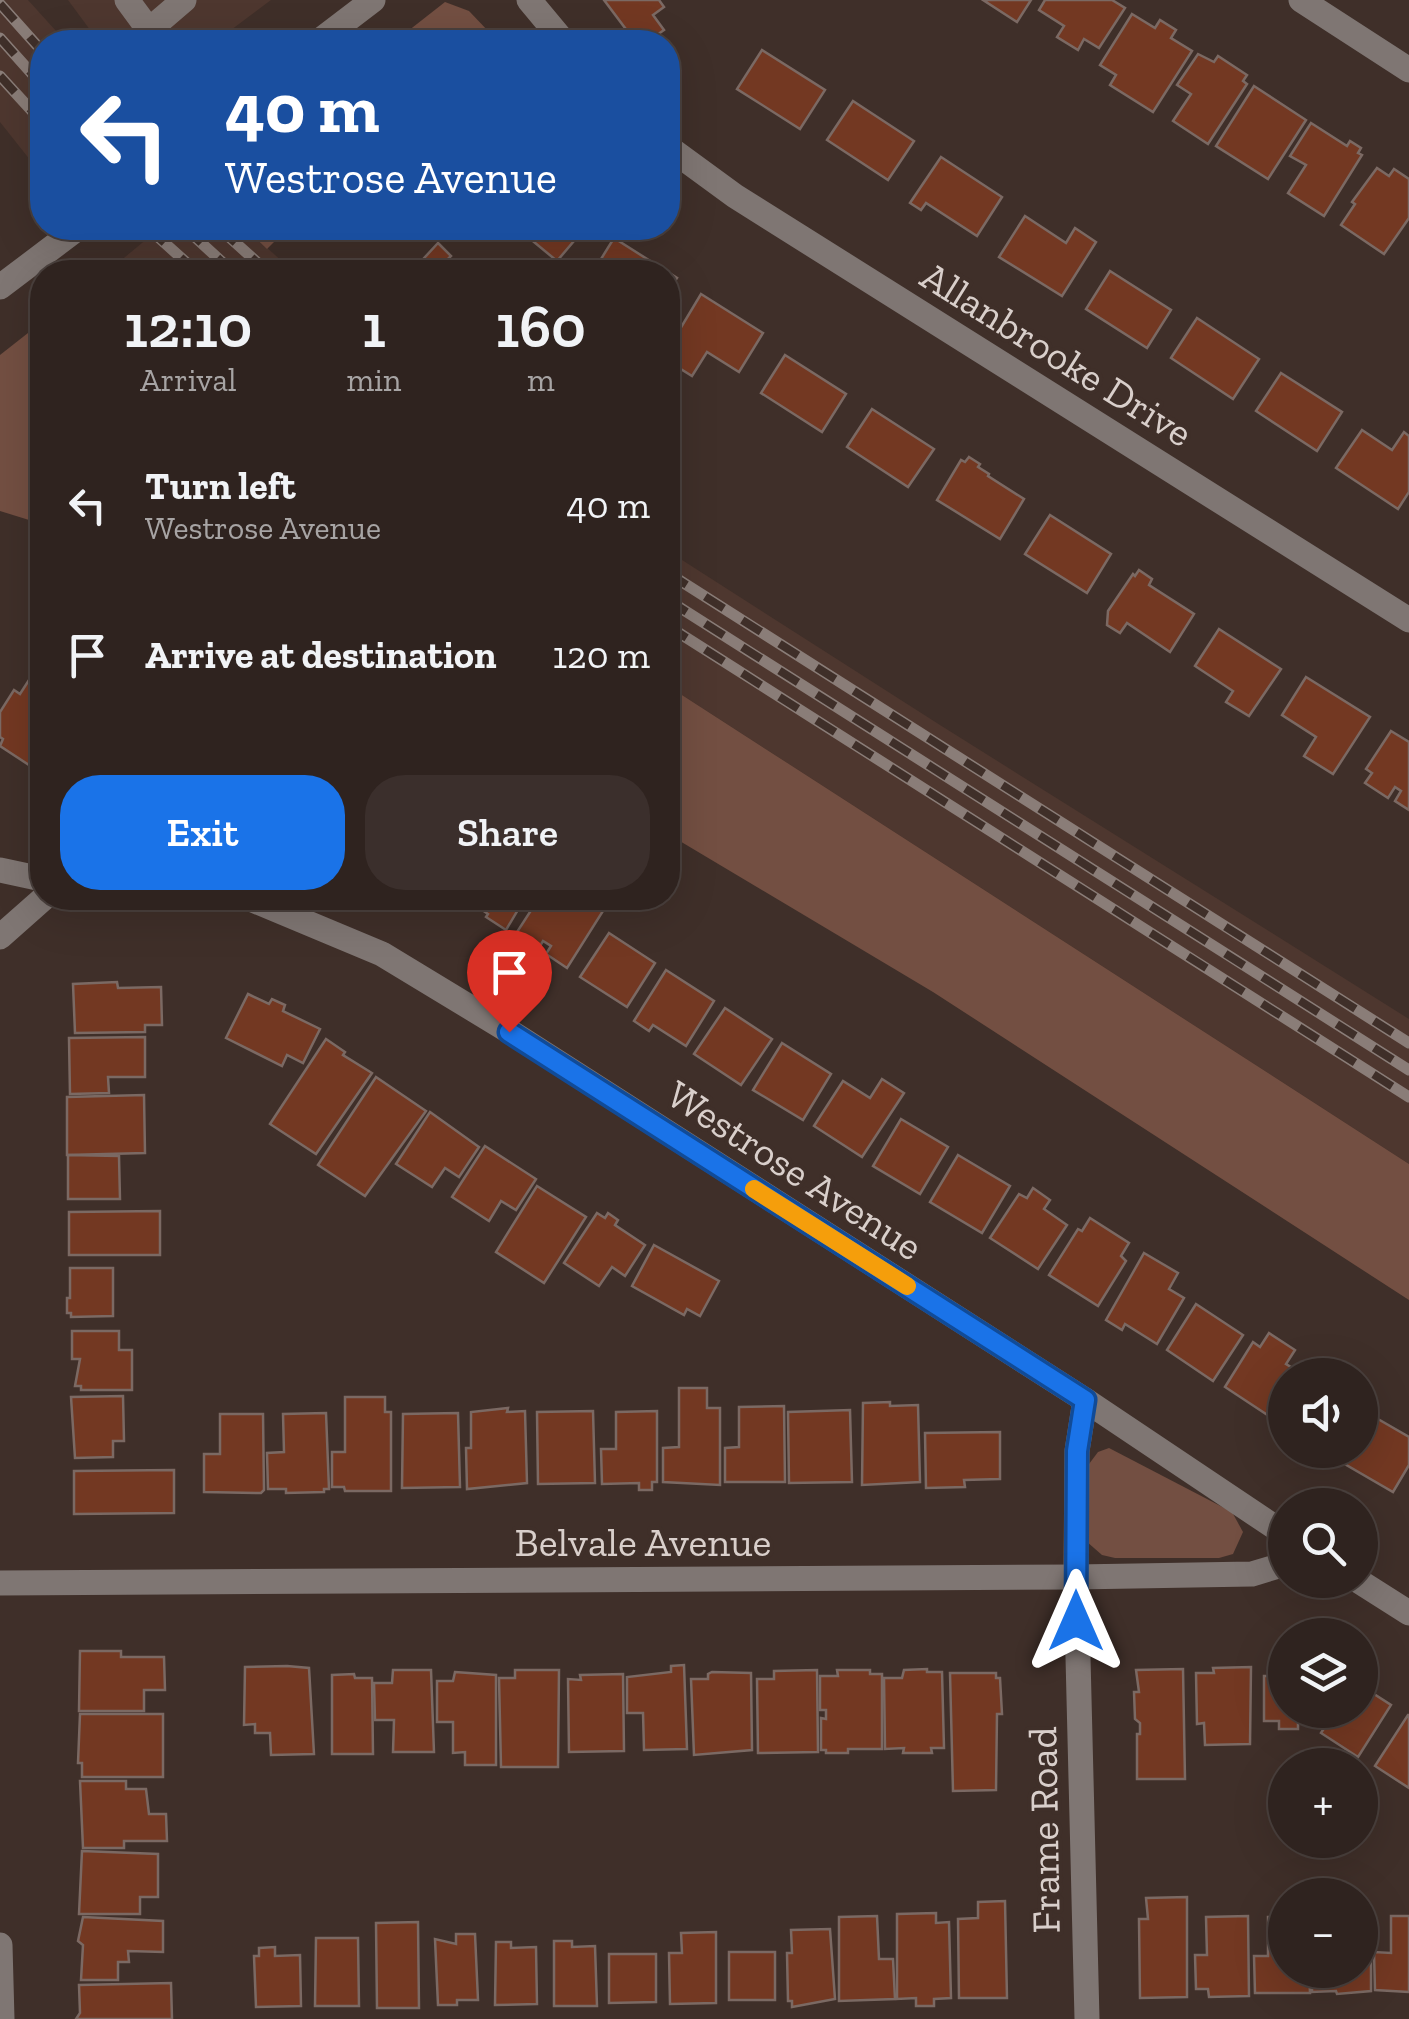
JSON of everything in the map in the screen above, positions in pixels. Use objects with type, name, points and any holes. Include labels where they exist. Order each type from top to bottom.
[{"type":"street","points":[[126,0],[148,30],[184,0]]},
{"type":"street","points":[[334,30],[373,0]]},
{"type":"street","points":[[529,0],[554,30]]},
{"type":"street","points":[[1301,0],[1409,70]]},
{"type":"street","name":"Allanbrooke Drive","points":[[680,156],[735,196],[1409,620]]},
{"type":"street","points":[[36,260],[62,240]]},
{"type":"street","points":[[0,287],[30,264]]},
{"type":"street","points":[[0,870],[30,876]]},
{"type":"street","points":[[0,936],[30,910]]},
{"type":"street","name":"Westrose Avenue","points":[[278,910],[398,963],[1085,1400],[1268,1523]]},
{"type":"street","name":"Frame Road","points":[[1085,1400],[1077,1451],[1076,1577],[1086,2019]]},
{"type":"street","name":"Belvale Avenue","points":[[0,1583],[1076,1577],[1252,1574],[1268,1569]]},
{"type":"street","points":[[1378,1594],[1409,1613]]},
{"type":"street","points":[[0,1945],[2,2019]]},
{"type":"shaded area","points":[[0,0],[28,0],[55,30],[30,30],[30,160],[0,122]]},
{"type":"shaded area","points":[[68,0],[271,0],[231,30],[90,30]]},
{"type":"shaded area","points":[[445,2],[469,11],[487,30],[409,30]]},
{"type":"shaded area","points":[[146,240],[258,240],[281,260],[121,260]]},
{"type":"shaded area","points":[[258,240],[276,240],[267,249]]},
{"type":"shaded area","points":[[30,331],[30,520],[0,511],[0,355]]},
{"type":"shaded area","points":[[680,559],[1409,1019],[1409,1164],[680,694]]},
{"type":"shaded area","points":[[680,694],[1409,1164],[1409,1300],[933,992],[680,841]]},
{"type":"shaded area","points":[[1109,1448],[1232,1512],[1243,1532],[1233,1554],[1219,1558],[1102,1555],[1086,1541],[1089,1464],[1098,1452]]},
{"type":"building","points":[[604,0],[659,0],[664,7],[653,15],[664,30],[626,30]]},
{"type":"building","points":[[983,0],[1031,0],[1017,22]]},
{"type":"building","points":[[1045,0],[1112,0],[1125,8],[1099,48],[1084,39],[1078,50],[1057,37],[1064,26],[1039,10]]},
{"type":"building","points":[[1132,14],[1155,28],[1160,20],[1176,30],[1171,38],[1192,51],[1153,112],[1110,85],[1116,75],[1100,65]]},
{"type":"building","points":[[762,50],[825,90],[800,129],[737,89]]},
{"type":"building","points":[[1198,54],[1214,62],[1218,56],[1247,75],[1243,81],[1247,84],[1208,144],[1173,121],[1191,94],[1177,85]]},
{"type":"building","points":[[1254,86],[1306,120],[1268,179],[1216,146]]},
{"type":"building","points":[[853,101],[914,141],[888,180],[827,140]]},
{"type":"building","points":[[1311,123],[1347,146],[1350,141],[1361,148],[1358,153],[1362,155],[1324,216],[1288,193],[1306,165],[1290,156]]},
{"type":"building","points":[[941,157],[1002,197],[977,236],[926,203],[921,210],[910,203]]},
{"type":"building","points":[[1377,168],[1389,176],[1394,169],[1409,179],[1409,218],[1384,254],[1341,225]]},
{"type":"building","points":[[1025,216],[1066,243],[1075,228],[1096,242],[1062,296],[999,257]]},
{"type":"building","points":[[532,240],[575,240],[556,260]]},
{"type":"building","points":[[613,240],[617,240],[649,260],[600,260]]},
{"type":"building","points":[[438,243],[451,256],[447,260],[422,260]]},
{"type":"building","points":[[1110,271],[1171,310],[1147,348],[1086,309]]},
{"type":"building","points":[[701,294],[763,333],[739,372],[707,352],[692,376],[680,368],[680,329]]},
{"type":"building","points":[[1197,318],[1259,359],[1233,399],[1171,358]]},
{"type":"building","points":[[785,355],[846,394],[822,432],[761,393]]},
{"type":"building","points":[[1281,373],[1342,412],[1317,451],[1256,411]]},
{"type":"building","points":[[872,409],[934,449],[908,487],[847,447]]},
{"type":"building","points":[[1362,430],[1392,450],[1404,432],[1409,436],[1409,492],[1398,509],[1336,468]]},
{"type":"building","points":[[969,457],[988,476],[1024,499],[1000,539],[937,500],[961,460],[965,462]]},
{"type":"building","points":[[1050,515],[1111,554],[1087,593],[1025,554]]},
{"type":"building","points":[[1139,570],[1152,579],[1149,585],[1194,614],[1170,652],[1127,623],[1120,633],[1107,625],[1108,611]]},
{"type":"building","points":[[1219,629],[1281,669],[1249,716],[1226,702],[1233,691],[1195,666]]},
{"type":"building","points":[[1306,677],[1370,717],[1333,774],[1304,756],[1316,737],[1282,715]]},
{"type":"building","points":[[30,681],[30,766],[0,746],[0,712],[14,690],[20,694]]},
{"type":"building","points":[[1391,731],[1409,742],[1409,810],[1395,801],[1401,791],[1395,787],[1388,798],[1365,783],[1372,773],[1366,769]]},
{"type":"building","points":[[482,910],[518,910],[506,930],[486,917],[488,914]]},
{"type":"building","points":[[531,910],[603,911],[567,968],[546,954],[551,946],[543,941],[540,946],[517,932]]},
{"type":"building","points":[[609,933],[655,963],[627,1007],[580,977]]},
{"type":"building","points":[[666,970],[714,1001],[686,1046],[653,1025],[649,1031],[634,1021]]},
{"type":"building","points":[[117,982],[118,988],[161,987],[162,1025],[145,1025],[145,1032],[75,1033],[73,984]]},
{"type":"building","points":[[248,994],[269,1004],[272,999],[285,1005],[283,1011],[320,1029],[303,1063],[287,1055],[282,1066],[226,1038]]},
{"type":"building","points":[[725,1008],[772,1039],[741,1085],[694,1054]]},
{"type":"building","points":[[145,1037],[145,1077],[108,1077],[109,1093],[70,1094],[69,1038]]},
{"type":"building","points":[[326,1039],[372,1073],[316,1154],[270,1124]]},
{"type":"building","points":[[782,1043],[831,1074],[803,1120],[753,1090]]},
{"type":"building","points":[[376,1077],[426,1111],[365,1196],[318,1165]]},
{"type":"building","points":[[882,1079],[904,1093],[862,1157],[814,1126],[843,1081],[870,1098]]},
{"type":"building","points":[[144,1095],[145,1153],[67,1155],[67,1097]]},
{"type":"building","points":[[430,1112],[479,1147],[459,1177],[445,1168],[432,1187],[396,1164]]},
{"type":"building","points":[[901,1119],[948,1147],[920,1194],[873,1166]]},
{"type":"building","points":[[485,1146],[536,1179],[516,1210],[501,1201],[489,1221],[452,1197]]},
{"type":"building","points":[[68,1155],[119,1156],[120,1199],[68,1199]]},
{"type":"building","points":[[958,1155],[1010,1186],[982,1233],[930,1202]]},
{"type":"building","points":[[537,1186],[586,1217],[544,1283],[496,1252]]},
{"type":"building","points":[[1033,1188],[1050,1200],[1044,1209],[1067,1225],[1038,1269],[990,1238],[1019,1194],[1027,1198]]},
{"type":"building","points":[[160,1211],[160,1255],[69,1255],[69,1212]]},
{"type":"building","points":[[597,1213],[605,1218],[608,1213],[618,1220],[615,1225],[645,1245],[625,1276],[612,1267],[599,1286],[564,1263]]},
{"type":"building","points":[[1090,1218],[1129,1243],[1121,1256],[1126,1261],[1098,1306],[1049,1275],[1078,1229],[1082,1231]]},
{"type":"building","points":[[654,1245],[719,1281],[700,1316],[687,1309],[684,1315],[632,1286]]},
{"type":"building","points":[[1144,1253],[1178,1273],[1169,1289],[1184,1298],[1157,1344],[1125,1324],[1122,1330],[1106,1320]]},
{"type":"building","points":[[70,1268],[113,1268],[113,1316],[71,1317],[67,1313]]},
{"type":"building","points":[[1196,1304],[1243,1335],[1213,1381],[1167,1350]]},
{"type":"building","points":[[72,1331],[119,1331],[119,1350],[132,1350],[132,1390],[81,1390],[81,1386],[75,1386],[80,1359],[72,1359]]},
{"type":"building","points":[[1269,1333],[1295,1350],[1290,1358],[1268,1358],[1268,1415],[1225,1387],[1253,1342],[1260,1347]]},
{"type":"building","points":[[679,1388],[707,1388],[707,1408],[720,1408],[720,1485],[663,1482],[663,1448],[679,1447]]},
{"type":"building","points":[[123,1396],[124,1441],[113,1441],[113,1457],[75,1458],[71,1397]]},
{"type":"building","points":[[345,1397],[385,1397],[385,1412],[391,1412],[391,1491],[345,1491],[344,1487],[332,1487],[332,1452],[345,1452]]},
{"type":"building","points":[[890,1402],[890,1406],[918,1405],[920,1482],[862,1485],[863,1403]]},
{"type":"building","points":[[784,1406],[785,1482],[725,1482],[725,1448],[739,1447],[739,1407]]},
{"type":"building","points":[[508,1408],[507,1412],[525,1411],[527,1483],[467,1489],[466,1448],[471,1448],[471,1412]]},
{"type":"building","points":[[850,1410],[852,1482],[789,1483],[788,1412]]},
{"type":"building","points":[[593,1411],[595,1483],[538,1484],[537,1412]]},
{"type":"building","points":[[657,1411],[657,1482],[652,1482],[652,1490],[639,1490],[639,1483],[602,1484],[601,1449],[616,1449],[616,1412]]},
{"type":"building","points":[[326,1413],[329,1489],[286,1493],[286,1489],[268,1489],[267,1453],[284,1452],[283,1414]]},
{"type":"building","points":[[458,1413],[460,1487],[402,1488],[403,1414]]},
{"type":"building","points":[[220,1414],[263,1414],[261,1493],[204,1492],[204,1454],[220,1454]]},
{"type":"building","points":[[1378,1419],[1409,1437],[1409,1465],[1393,1492],[1352,1468],[1378,1468]]},
{"type":"building","points":[[1000,1432],[1000,1479],[964,1480],[965,1487],[926,1488],[925,1433]]},
{"type":"building","points":[[174,1470],[174,1513],[74,1514],[74,1471]]},
{"type":"building","points":[[80,1651],[121,1651],[121,1657],[164,1657],[165,1690],[144,1690],[144,1711],[79,1711]]},
{"type":"building","points":[[684,1665],[687,1749],[644,1750],[643,1713],[627,1713],[627,1677],[671,1672],[671,1666]]},
{"type":"building","points":[[245,1667],[309,1668],[314,1754],[271,1755],[270,1733],[255,1733],[255,1724],[244,1725]]},
{"type":"building","points":[[1251,1667],[1250,1744],[1205,1745],[1204,1723],[1197,1724],[1196,1673],[1214,1673],[1213,1668]]},
{"type":"building","points":[[1183,1669],[1185,1779],[1137,1779],[1140,1723],[1135,1719],[1134,1692],[1139,1692],[1136,1670]]},
{"type":"building","points":[[393,1670],[431,1670],[434,1752],[393,1752],[394,1720],[375,1720],[374,1683],[392,1683]]},
{"type":"building","points":[[515,1670],[559,1670],[558,1767],[501,1767],[499,1678],[515,1678]]},
{"type":"building","points":[[817,1670],[818,1752],[758,1753],[757,1679],[774,1679],[774,1671]]},
{"type":"building","points":[[837,1670],[882,1674],[882,1749],[848,1749],[848,1753],[821,1750],[821,1718],[826,1719],[826,1710],[820,1710],[820,1676],[838,1676]]},
{"type":"building","points":[[904,1670],[942,1672],[944,1748],[931,1748],[932,1753],[885,1749],[884,1678],[902,1678]]},
{"type":"building","points":[[455,1672],[496,1675],[496,1765],[465,1765],[465,1752],[453,1753],[453,1722],[437,1722],[437,1681],[453,1681]]},
{"type":"building","points":[[712,1672],[751,1673],[752,1750],[694,1755],[691,1679],[708,1679]]},
{"type":"building","points":[[950,1673],[996,1673],[996,1678],[1000,1678],[1002,1714],[997,1714],[996,1790],[953,1791]]},
{"type":"building","points":[[354,1674],[355,1678],[372,1678],[373,1754],[332,1754],[332,1675]]},
{"type":"building","points":[[623,1674],[624,1751],[569,1752],[568,1679]]},
{"type":"building","points":[[1264,1676],[1268,1676],[1268,1721],[1264,1721]]},
{"type":"building","points":[[1378,1697],[1391,1705],[1378,1725]]},
{"type":"building","points":[[80,1714],[163,1714],[163,1777],[82,1777],[82,1763],[78,1763]]},
{"type":"building","points":[[1409,1715],[1409,1788],[1378,1768],[1378,1761]]},
{"type":"building","points":[[1324,1728],[1376,1728],[1364,1748],[1344,1748],[1321,1733]]},
{"type":"building","points":[[80,1781],[126,1781],[126,1789],[146,1789],[149,1814],[166,1814],[167,1841],[124,1841],[124,1848],[83,1848]]},
{"type":"building","points":[[82,1851],[158,1854],[158,1897],[140,1897],[140,1914],[79,1914]]},
{"type":"building","points":[[1187,1897],[1187,1997],[1140,1998],[1139,1919],[1148,1919],[1146,1898]]},
{"type":"building","points":[[1005,1901],[1007,1998],[959,1998],[958,1919],[978,1918],[978,1902]]},
{"type":"building","points":[[936,1913],[936,1923],[949,1922],[951,1998],[934,1999],[934,2006],[916,2006],[916,1998],[897,1999],[897,1914]]},
{"type":"building","points":[[877,1916],[879,1959],[893,1959],[895,1999],[839,2001],[839,1917]]},
{"type":"building","points":[[1248,1916],[1249,1996],[1209,1997],[1208,1989],[1196,1989],[1195,1955],[1207,1955],[1206,1917]]},
{"type":"building","points":[[1391,1916],[1409,1916],[1409,1992],[1375,1990],[1378,1952],[1391,1953]]},
{"type":"building","points":[[83,1917],[163,1921],[163,1952],[128,1951],[129,1962],[118,1962],[118,1980],[81,1980],[83,1945],[78,1941]]},
{"type":"building","points":[[418,1922],[419,2008],[377,2008],[376,1923]]},
{"type":"building","points":[[830,1929],[835,1999],[792,2007],[792,2001],[788,2001],[787,1953],[792,1953],[791,1930]]},
{"type":"building","points":[[716,1932],[716,2003],[670,2004],[669,1953],[682,1953],[681,1933]]},
{"type":"building","points":[[456,1934],[475,1934],[478,2000],[438,2005],[435,1939],[456,1944]]},
{"type":"building","points":[[316,1938],[358,1938],[359,2006],[315,2006]]},
{"type":"building","points":[[554,1941],[572,1941],[572,1947],[595,1946],[597,2006],[554,2006]]},
{"type":"building","points":[[496,1942],[511,1942],[511,1948],[536,1947],[537,2004],[495,2005]]},
{"type":"building","points":[[275,1947],[275,1956],[300,1955],[301,2006],[256,2007],[254,1956],[259,1956],[259,1948]]},
{"type":"building","points":[[729,1952],[775,1952],[775,2000],[729,2000]]},
{"type":"building","points":[[609,1954],[656,1954],[656,2002],[609,2003]]},
{"type":"building","points":[[1254,1956],[1268,1956],[1268,1988],[1310,1988],[1310,1993],[1255,1993]]},
{"type":"building","points":[[171,1983],[172,2019],[76,2019],[80,2013],[79,1985]]},
{"type":"building","points":[[1312,1988],[1371,1988],[1337,1994],[1312,1992]]},
{"type":"railway","points":[[0,4],[30,38]]},
{"type":"railway","points":[[0,38],[30,72]]},
{"type":"railway","points":[[0,76],[30,109]]},
{"type":"railway","points":[[161,240],[184,260]]},
{"type":"railway","points":[[198,240],[220,260]]},
{"type":"railway","points":[[232,240],[255,260]]},
{"type":"railway","points":[[680,581],[1409,1043]]},
{"type":"railway","points":[[680,608],[1409,1070]]},
{"type":"railway","points":[[680,634],[1409,1097]]},
{"type":"slow traffic","points":[[754,1189],[907,1286]]},
{"type":"route","points":[[509,1032],[1085,1400],[1077,1451],[1076,1621]]}]
